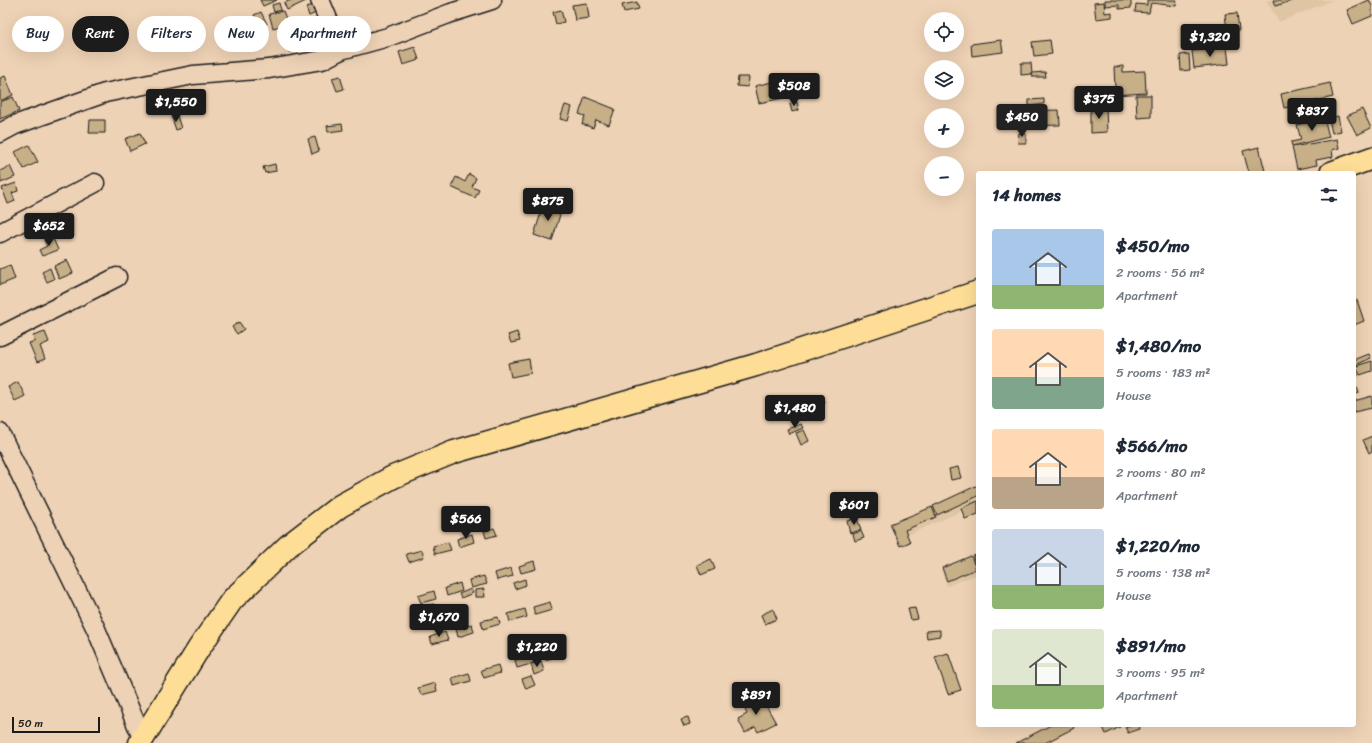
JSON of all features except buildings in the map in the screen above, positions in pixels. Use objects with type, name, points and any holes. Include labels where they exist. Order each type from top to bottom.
[{"type":"main road","points":[[1336,171],[1372,158]]},
{"type":"main road","points":[[141,741],[199,648],[232,600],[288,546],[340,506],[393,477],[454,452],[756,365],[976,293]]},
{"type":"street","points":[[320,0],[327,16]]},
{"type":"street","points":[[371,42],[492,0]]},
{"type":"street","points":[[0,133],[15,125],[105,92],[193,75],[269,69],[322,60],[337,52]]},
{"type":"street","points":[[0,233],[95,182]]},
{"type":"street","points":[[0,336],[117,277]]},
{"type":"street","points":[[1,436],[96,629],[141,741]]},
{"type":"shaded area","points":[[1266,0],[1333,0],[1279,22]]},
{"type":"shaded area","points":[[976,492],[976,505],[901,538],[896,527]]},
{"type":"shaded area","points":[[976,561],[976,575],[947,586],[942,574]]}]
